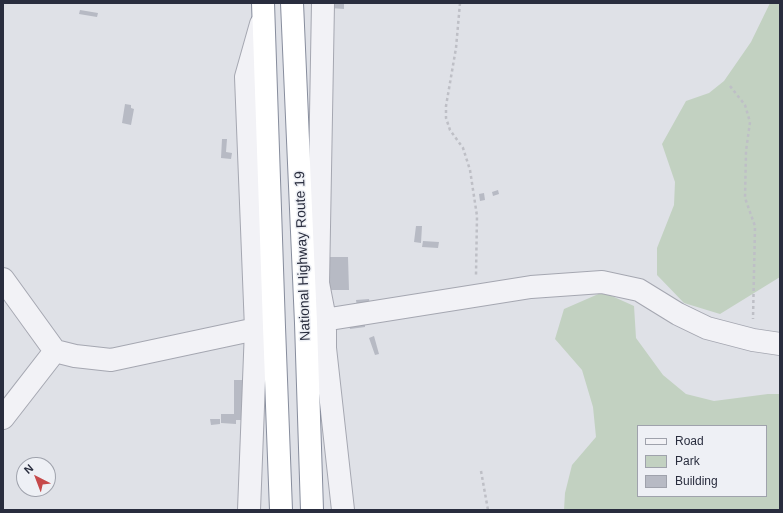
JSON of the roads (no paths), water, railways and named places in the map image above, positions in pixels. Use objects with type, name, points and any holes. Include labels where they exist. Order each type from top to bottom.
[{"type":"highway","name":"National Highway Route 19","points":[[292,4],[316,321],[312,510]]},
{"type":"highway","points":[[262,7],[265,328],[281,510]]},
{"type":"street","points":[[323,3],[316,321],[325,348],[343,510]]},
{"type":"street","points":[[3,280],[55,351],[75,356],[110,360],[265,328],[249,510]]},
{"type":"street","points":[[316,321],[531,287],[602,282],[639,290],[678,314],[707,328],[752,340],[780,344]]},
{"type":"street","points":[[3,418],[55,351]]}]
